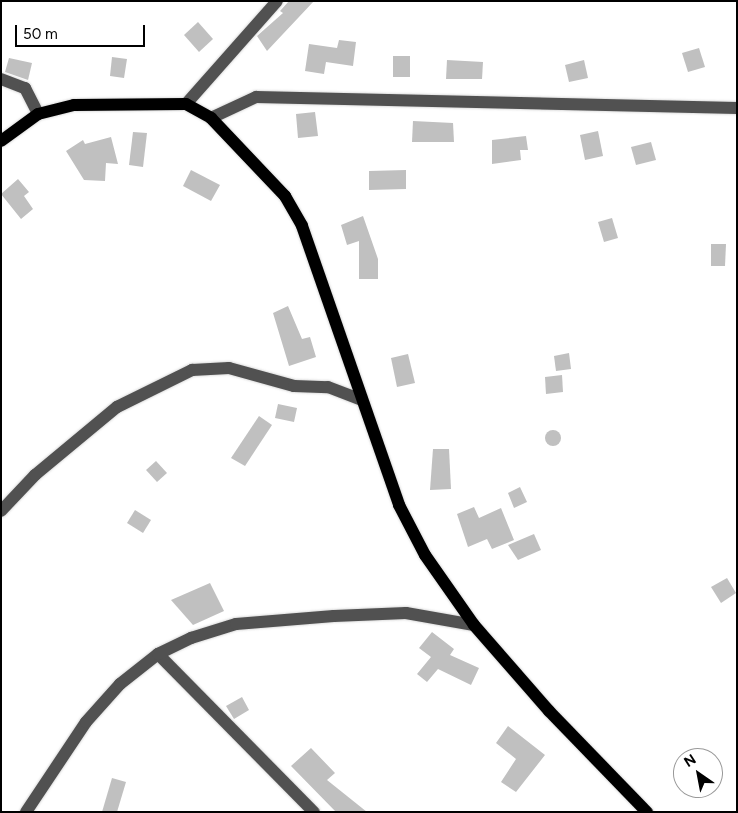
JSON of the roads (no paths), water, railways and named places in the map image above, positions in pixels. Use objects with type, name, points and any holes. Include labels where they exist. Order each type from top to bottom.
[{"type":"main road","points":[[1,141],[38,114],[74,106],[186,104],[211,118],[285,196],[302,226],[398,505],[425,555],[474,624],[549,710],[647,812]]},
{"type":"street","points":[[186,104],[277,1]]},
{"type":"street","points":[[1,79],[25,88],[38,114]]},
{"type":"street","points":[[211,118],[256,97],[737,108]]},
{"type":"street","points":[[1,511],[35,475],[117,407],[192,370],[229,368],[294,386],[328,387],[362,400]]},
{"type":"street","points":[[26,812],[86,722],[120,684],[158,654],[191,638],[236,624],[286,618],[406,613],[474,624]]},
{"type":"street","points":[[158,654],[314,812]]}]
